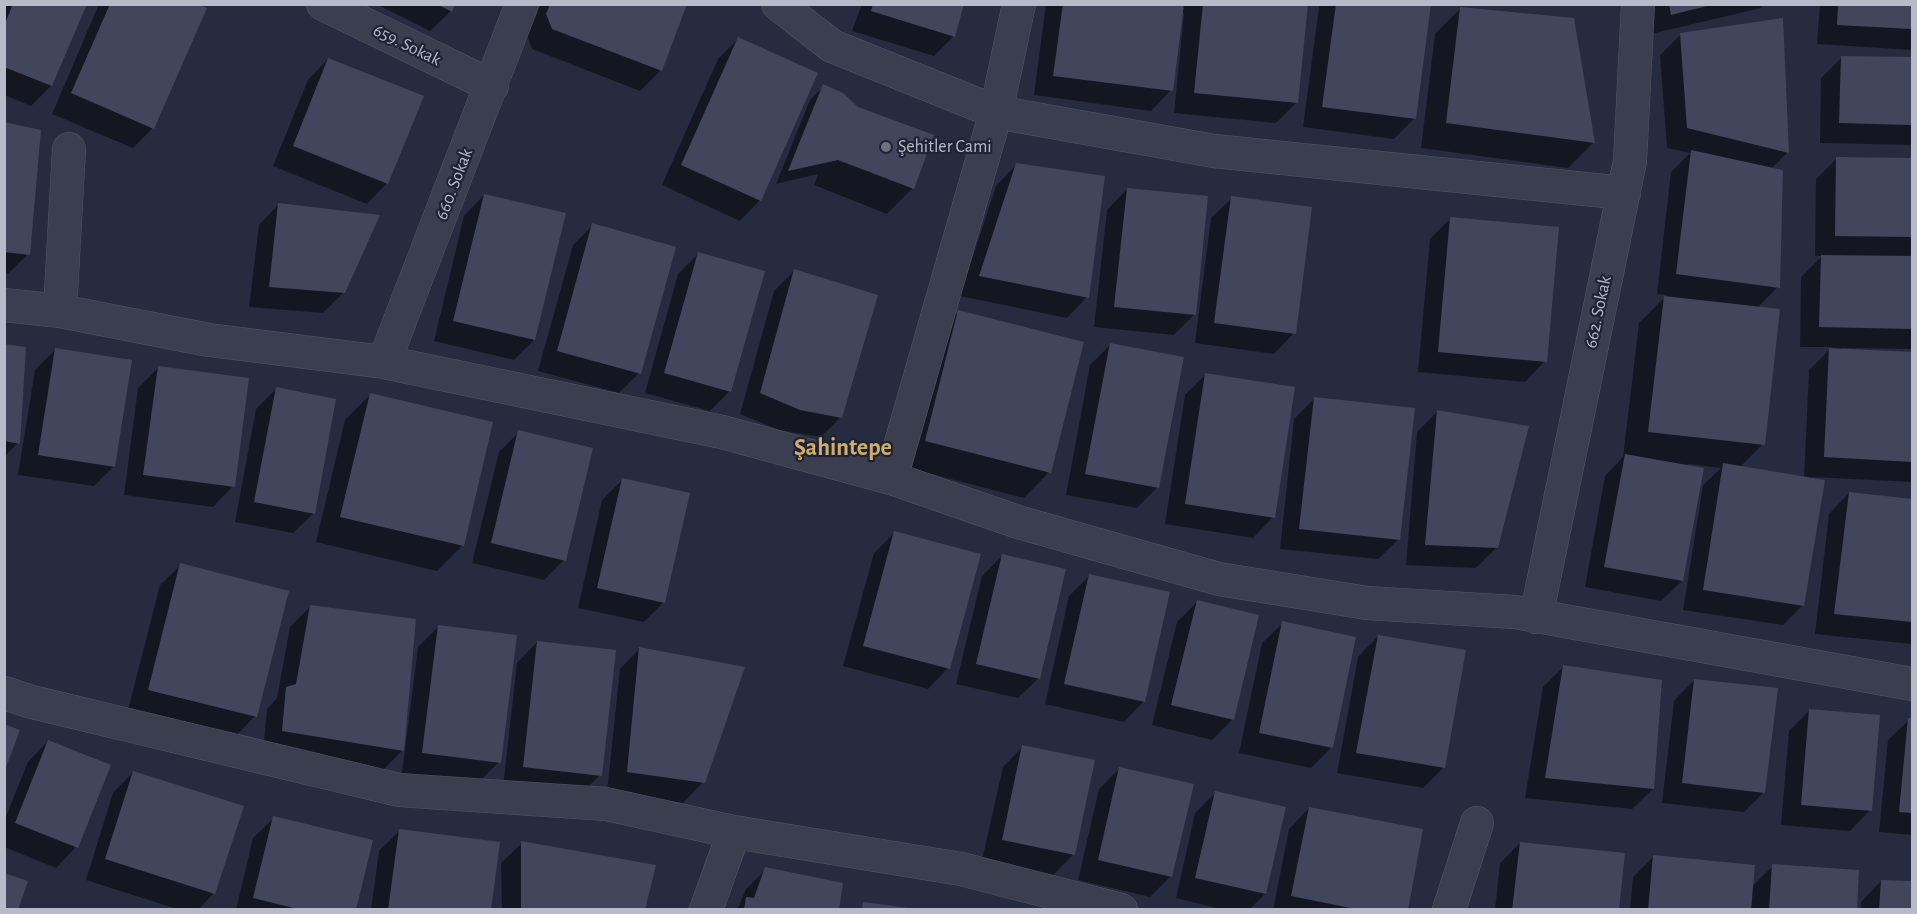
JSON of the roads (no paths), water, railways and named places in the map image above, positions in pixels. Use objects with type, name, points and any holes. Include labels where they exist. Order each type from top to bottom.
[{"type":"street","name":"659. Sokak","points":[[323,4],[492,86]]},
{"type":"street","name":"660. Sokak","points":[[384,362],[522,4]]},
{"type":"street","points":[[778,4],[832,46],[996,112],[1214,151],[1624,193]]},
{"type":"street","points":[[891,478],[996,112],[1019,4]]},
{"type":"street","name":"662. Sokak","points":[[1536,617],[1630,161],[1638,4]]},
{"type":"street","points":[[60,311],[69,149]]},
{"type":"street","points":[[4,305],[60,311],[209,340],[384,362],[722,432],[891,478],[1018,522],[1220,579],[1367,603],[1515,612],[1912,684]]},
{"type":"street","points":[[4,693],[43,705],[399,790],[606,804],[734,832],[962,869],[1121,909]]},
{"type":"street","points":[[1449,909],[1477,823]]},
{"type":"street","points":[[706,909],[734,832]]},
{"type":"place","name":"Şehitler Cami","points":[[886,147]]},
{"type":"district","name":"Şahintepe","points":[[843,448]]}]
